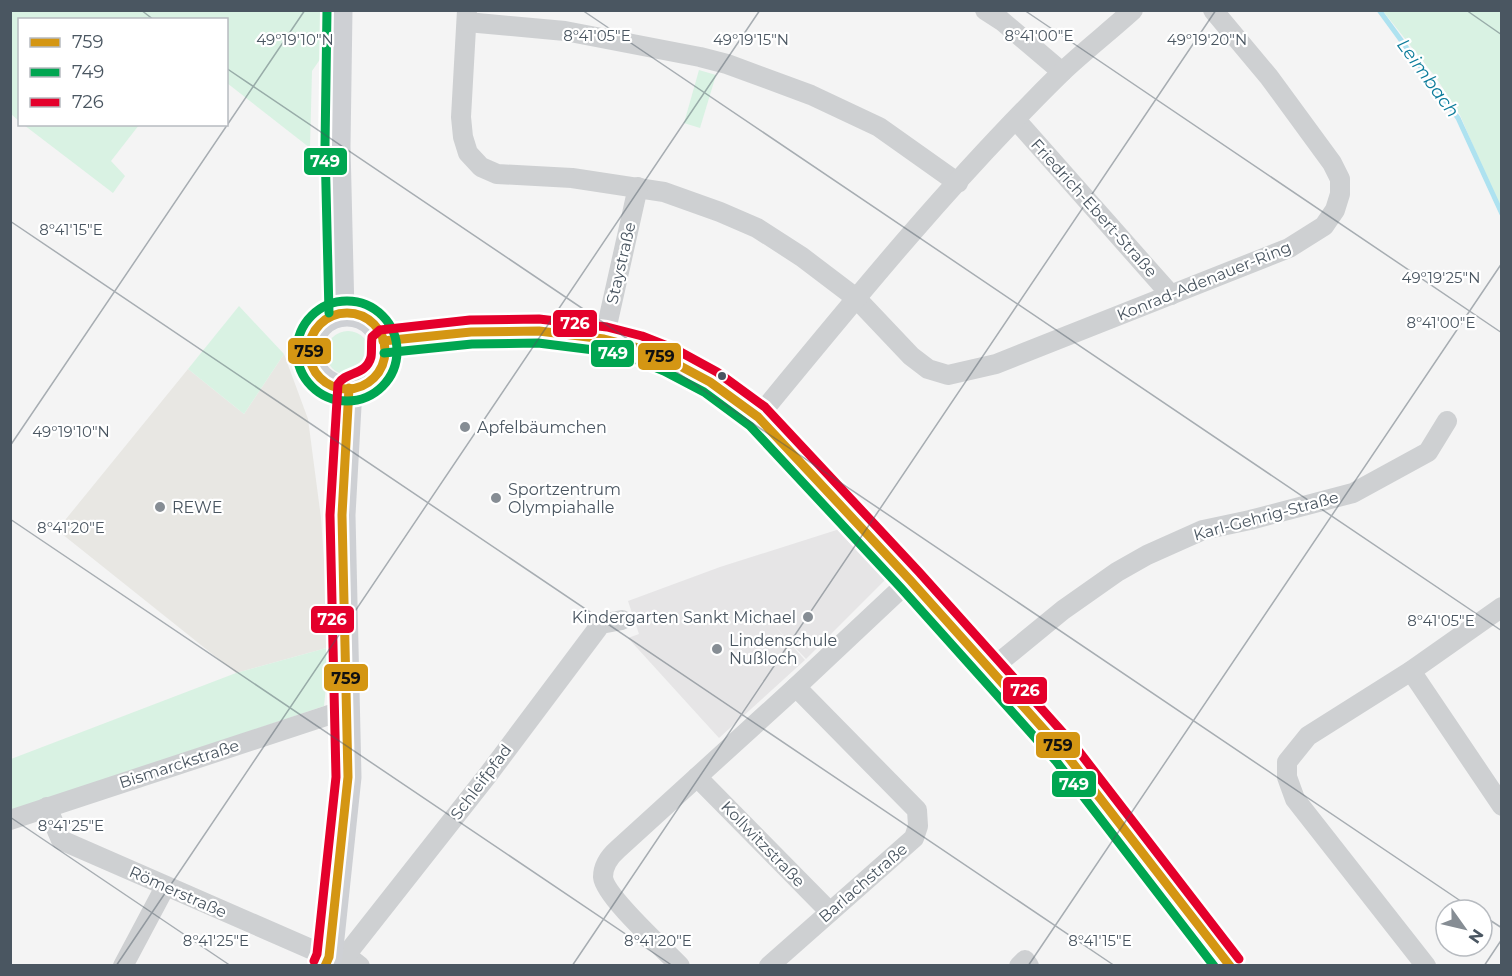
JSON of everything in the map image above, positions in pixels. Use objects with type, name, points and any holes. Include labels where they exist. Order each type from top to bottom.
[{"type":"street","points":[[985,10],[1002,21],[1062,72]]},
{"type":"street","points":[[758,417],[856,298],[1016,120],[1062,72],[1133,10]]},
{"type":"street","name":"Konrad-Adenauer-Ring","points":[[467,16],[461,117],[463,137],[468,153],[481,167],[497,174],[572,178],[677,195],[757,228],[802,257],[856,298],[911,356],[928,369],[948,375],[996,364],[1171,295],[1289,248],[1324,226],[1335,210],[1340,194],[1340,179],[1332,163],[1269,77],[1213,10]]},
{"type":"street","points":[[339,12],[338,146],[341,313]]},
{"type":"street","points":[[467,16],[565,31],[727,64],[811,95],[879,127],[958,183]]},
{"type":"street","name":"Friedrich-Ebert-Straße","points":[[1016,120],[1171,295]]},
{"type":"street","name":"Staystraße","points":[[604,339],[638,188]]},
{"type":"street","points":[[341,313],[364,317],[376,327],[383,341],[384,358],[377,373],[365,384],[349,388],[333,386],[326,382],[315,371],[310,357],[310,342],[316,329],[327,318],[341,313]]},
{"type":"street","points":[[383,341],[471,332],[538,331],[604,339],[639,348],[669,360],[710,382],[758,417],[910,580],[1065,753],[1089,781],[1230,966]]},
{"type":"street","points":[[340,961],[348,777],[342,515],[349,388]]},
{"type":"street","name":"Karl-Gehrig-Straße","points":[[991,669],[1063,610],[1117,572],[1147,555],[1203,530],[1353,493],[1428,452],[1447,422]]},
{"type":"street","points":[[680,966],[615,900],[603,877],[610,857],[910,580]]},
{"type":"street","points":[[1426,966],[1295,799],[1287,777],[1287,762],[1308,736],[1411,671],[1502,607]]},
{"type":"street","name":"Schleifpfad","points":[[340,961],[487,776],[601,624],[622,620]]},
{"type":"street","points":[[1411,671],[1502,806]]},
{"type":"street","name":"Barlachstraße","points":[[769,966],[914,838],[918,826],[917,810],[796,687]]},
{"type":"street","name":"Bismarckstraße","points":[[10,820],[332,714],[348,711]]},
{"type":"street","name":"Kollwitzstraße","points":[[697,777],[830,912]]},
{"type":"street","name":"Römerstraße","points":[[47,807],[62,840],[165,887],[340,961]]},
{"type":"street","points":[[123,966],[165,887]]},
{"type":"street","points":[[1019,966],[1025,960],[1029,966]]},
{"type":"shaded area","points":[[284,354],[308,419],[321,518],[330,647],[236,673],[57,530],[188,369],[244,414]]},
{"type":"shaded area","points":[[846,527],[890,575],[806,659],[773,624],[805,660],[719,738],[628,638],[639,634],[628,601],[720,567]]},
{"type":"green space","points":[[10,11],[323,11],[323,55],[312,71],[310,148],[228,84],[228,18],[18,18],[18,120],[11,114]]},
{"type":"green space","points":[[1383,11],[1501,11],[1501,211],[1460,115],[1437,79]]},
{"type":"green space","points":[[699,70],[716,75],[700,128],[684,123]]},
{"type":"green space","points":[[25,126],[138,126],[111,161],[125,176],[113,193]]},
{"type":"green space","points":[[239,306],[284,354],[244,414],[188,369]]},
{"type":"green space","points":[[348,331],[356,332],[364,337],[369,345],[369,361],[364,369],[356,374],[348,375],[340,374],[332,369],[327,361],[326,353],[327,345],[332,337],[340,332]]},
{"type":"green space","points":[[330,647],[324,706],[11,812],[11,759],[236,673]]},
{"type":"waterway","name":"Leimbach","points":[[1379,10],[1458,118],[1502,214]]},
{"type":"transit line","name":"749","points":[[327,10],[325,146],[329,313]]},
{"type":"transit line","name":"749","points":[[347,301],[366,305],[382,316],[393,332],[397,351],[393,370],[382,386],[366,397],[347,401],[328,397],[312,386],[301,370],[297,351],[301,332],[312,316],[328,305],[347,301]]},
{"type":"transit line","name":"759","points":[[347,313],[361,316],[374,324],[382,337],[385,351],[382,365],[374,378],[361,386],[347,389],[333,386],[320,378],[312,365],[309,351],[312,337],[320,324],[333,316],[347,313]]},
{"type":"transit line","name":"726","points":[[314,961],[317,954],[336,777],[330,515],[338,384],[365,367],[371,357],[372,337],[380,330],[470,320],[539,319],[607,327],[642,336],[675,349],[717,372],[765,407],[919,572],[1074,745],[1239,959]]},
{"type":"transit line","name":"759","points":[[383,341],[471,332],[539,331],[604,339],[639,348],[669,360],[710,382],[758,417],[910,580],[1065,753],[1230,966]]},
{"type":"transit line","name":"749","points":[[384,353],[472,344],[538,343],[602,351],[635,359],[704,392],[750,426],[901,588],[1056,761],[1214,966]]},
{"type":"transit line","name":"759","points":[[325,966],[329,957],[348,777],[342,515],[349,388]]},
{"type":"place","name":"Apfelbäumchen","points":[[465,427]]},
{"type":"place","name":"Sportzentrum Olympiahalle","points":[[496,498]]},
{"type":"place","name":"REWE","points":[[160,507]]},
{"type":"place","name":"Kindergarten Sankt Michael","points":[[808,617]]},
{"type":"place","name":"Lindenschule Nußloch","points":[[717,649]]}]
